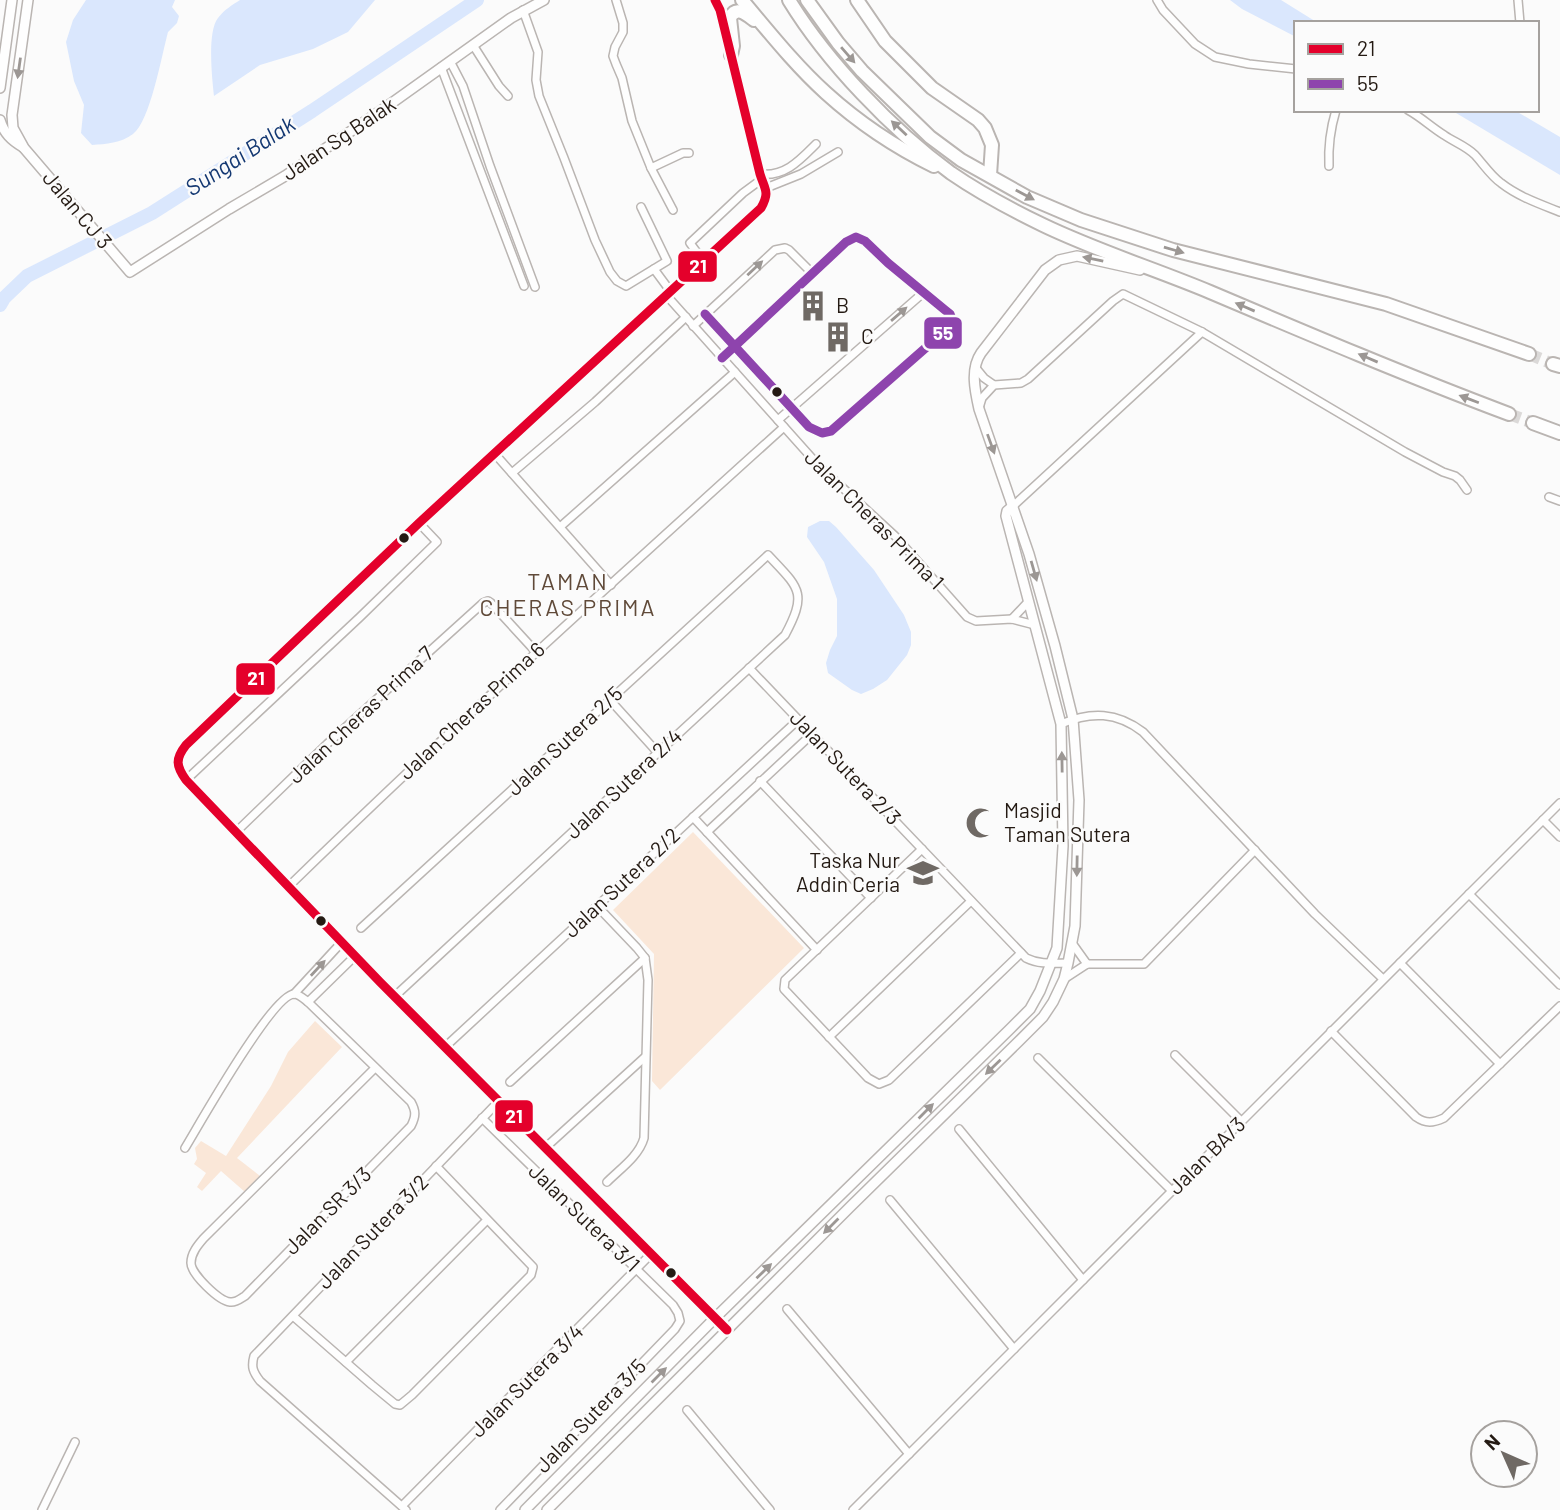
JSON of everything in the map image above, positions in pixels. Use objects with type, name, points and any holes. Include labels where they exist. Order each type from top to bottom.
[{"type":"highway","points":[[742,0],[803,70],[853,115],[877,133],[951,172]]},
{"type":"highway","points":[[789,0],[825,52],[850,80],[894,124],[951,172],[975,188],[1046,226],[1429,384],[1509,414]]},
{"type":"highway","points":[[807,0],[862,71],[930,137],[961,160],[1027,197],[1081,220],[1173,250],[1386,304],[1529,355]]},
{"type":"highway","points":[[858,0],[885,41],[932,88],[978,120],[985,128],[992,145],[990,176]]},
{"type":"highway","points":[[731,55],[731,15],[738,11],[743,12],[766,28]]},
{"type":"highway","points":[[1533,423],[1560,433]]},
{"type":"street","points":[[0,88],[12,0]]},
{"type":"street","name":"Jalan CJ 3","points":[[28,0],[12,115],[13,128],[24,148],[130,272]]},
{"type":"street","name":"Jalan Sg Balak","points":[[130,272],[285,176],[523,10],[544,0]]},
{"type":"street","points":[[616,0],[623,32],[615,47],[614,56],[632,121],[651,168],[673,210]]},
{"type":"street","points":[[715,0],[720,9],[761,177],[766,188],[767,198],[761,208],[419,523],[186,745],[179,754],[177,763],[186,780],[288,887],[727,1330]]},
{"type":"street","points":[[720,9],[722,0]]},
{"type":"street","points":[[1157,0],[1163,10],[1204,52],[1227,61],[1294,69]]},
{"type":"street","points":[[1518,0],[1520,21]]},
{"type":"street","points":[[523,10],[538,52],[536,80],[539,96],[595,240],[610,272],[617,281],[626,286],[655,271],[667,261],[641,208]]},
{"type":"street","points":[[473,45],[508,96]]},
{"type":"street","points":[[450,61],[463,86],[535,287]]},
{"type":"street","points":[[441,67],[524,286]]},
{"type":"street","points":[[1329,166],[1328,144],[1335,112]]},
{"type":"street","points":[[1411,112],[1475,154],[1503,185],[1521,196],[1560,212]]},
{"type":"street","name":"Jalan CJ 3","points":[[0,120],[7,135],[24,148]]},
{"type":"street","points":[[704,261],[690,243],[761,177],[784,172],[816,144]]},
{"type":"street","points":[[766,188],[801,174],[838,152]]},
{"type":"street","points":[[651,168],[683,153],[689,153]]},
{"type":"street","points":[[705,314],[735,346],[792,407],[809,427],[822,433],[831,431],[951,325],[952,320],[950,314],[865,241],[856,237],[846,242],[813,274],[735,346],[722,358]]},
{"type":"street","points":[[693,326],[779,248],[789,250],[813,274]]},
{"type":"street","points":[[550,1509],[1043,1017],[1064,979],[1076,926],[1079,800],[1073,719],[1029,554],[979,409],[974,367],[981,353],[1045,270],[1059,260],[1077,256],[1183,281]]},
{"type":"street","name":"Jalan Cheras Prima 1","points":[[655,271],[685,317],[734,372],[820,466],[895,536],[967,617],[976,621],[1012,620],[1035,625]]},
{"type":"street","points":[[778,420],[923,293]]},
{"type":"street","points":[[979,409],[982,398],[994,386],[1021,383],[1028,379],[1123,294],[1202,332],[1405,452],[1455,476],[1467,491]]},
{"type":"street","points":[[512,473],[595,402],[685,317]]},
{"type":"street","points":[[525,1510],[715,1318],[1030,1009],[1041,991],[1057,948],[1062,878],[1061,724],[1006,516],[1007,511],[1202,332]]},
{"type":"street","points":[[974,367],[994,386]]},
{"type":"street","points":[[560,527],[734,372]]},
{"type":"street","name":"Jalan Cheras Prima 6","points":[[288,887],[536,652],[784,427]]},
{"type":"street","points":[[495,454],[611,585]]},
{"type":"street","points":[[1549,497],[1560,501]]},
{"type":"street","points":[[186,780],[437,542],[419,523]]},
{"type":"street","name":"Jalan Sutera 2/4","points":[[394,996],[785,635],[796,614],[798,591],[768,555]]},
{"type":"street","name":"Jalan Sutera 2/5","points":[[362,928],[768,555]]},
{"type":"street","name":"Jalan Cheras Prima 7","points":[[236,832],[327,744],[483,603],[488,601],[536,652]]},
{"type":"street","points":[[1012,620],[1028,602]]},
{"type":"street","name":"Jalan Sutera 2/3","points":[[749,668],[1026,958],[1034,962],[1068,963]]},
{"type":"street","points":[[610,700],[658,753]]},
{"type":"street","points":[[1061,724],[1073,719],[1106,715],[1132,724],[1155,744],[1315,914],[1383,979]]},
{"type":"street","name":"Jalan Sutera 2/2","points":[[445,1047],[799,720]]},
{"type":"street","points":[[707,832],[812,734]]},
{"type":"street","points":[[760,782],[871,898]]},
{"type":"street","name":"Jalan BA/3","points":[[853,1510],[1560,803]]},
{"type":"street","points":[[693,817],[817,950]]},
{"type":"street","points":[[1543,820],[1560,837]]},
{"type":"street","points":[[922,849],[785,981],[784,989],[868,1078],[879,1084],[888,1080],[1021,953]]},
{"type":"street","points":[[1064,979],[1087,964],[1144,964],[1255,850]]},
{"type":"street","points":[[1469,894],[1560,985]]},
{"type":"street","points":[[829,1037],[971,901]]},
{"type":"street","points":[[597,906],[645,958],[648,980],[644,1138],[638,1152],[607,1182]]},
{"type":"street","points":[[185,1148],[231,1072],[278,1003],[294,994],[342,942]]},
{"type":"street","points":[[1072,943],[1087,964]]},
{"type":"street","points":[[307,1002],[355,956]]},
{"type":"street","points":[[510,1082],[645,958]]},
{"type":"street","points":[[1400,963],[1500,1064]]},
{"type":"street","points":[[294,994],[301,996],[375,1069]]},
{"type":"street","points":[[1331,1031],[1416,1117],[1424,1123],[1434,1123],[1444,1118],[1560,1006]]},
{"type":"street","points":[[1175,1055],[1241,1121]]},
{"type":"street","points":[[545,1148],[645,1057]]},
{"type":"street","points":[[1038,1058],[1172,1191]]},
{"type":"street","name":"Jalan SR 3/3","points":[[375,1069],[411,1102],[415,1109],[411,1126],[245,1296],[229,1303],[221,1299],[191,1268],[194,1250],[271,1170],[375,1069]]},
{"type":"street","name":"Jalan Sutera 3/2","points":[[404,1508],[260,1381],[252,1365],[254,1356],[499,1101]]},
{"type":"street","name":"Jalan Sutera 3/1","points":[[482,1118],[673,1305],[680,1321]]},
{"type":"street","points":[[959,1129],[1083,1280]]},
{"type":"street","points":[[293,1316],[395,1404],[400,1405],[531,1275],[533,1267],[436,1167]]},
{"type":"street","points":[[890,1200],[1014,1349]]},
{"type":"street","points":[[346,1362],[487,1220]]},
{"type":"street","name":"Jalan Sutera 3/4","points":[[404,1508],[651,1254]]},
{"type":"street","points":[[787,1309],[909,1454]]},
{"type":"street","name":"Jalan Sutera 3/5","points":[[500,1510],[680,1321]]},
{"type":"street","points":[[687,1410],[770,1510]]},
{"type":"street","points":[[42,1510],[75,1442]]},
{"type":"shaded area","points":[[693,832],[804,948],[660,1090],[652,1081],[654,954],[613,910]]},
{"type":"shaded area","points":[[315,1021],[342,1047],[237,1158],[260,1176],[245,1192],[221,1171],[202,1191],[197,1187],[206,1173],[194,1164],[197,1159],[195,1148],[201,1141],[226,1156],[271,1086],[288,1052]]},
{"type":"water","points":[[86,0],[175,0],[172,7],[179,16],[177,23],[168,32],[150,102],[139,127],[133,134],[118,141],[92,145],[81,133],[84,105],[74,81],[66,42],[73,20]]},
{"type":"water","points":[[240,0],[375,0],[348,32],[313,49],[260,65],[214,96],[212,34],[218,18]]},
{"type":"water","points":[[1230,0],[1281,0],[1315,21],[1294,21],[1294,36]]},
{"type":"water","points":[[1454,112],[1517,112],[1560,137],[1560,175]]},
{"type":"water","points":[[820,521],[829,521],[836,527],[874,570],[904,615],[911,632],[911,645],[907,655],[887,680],[861,694],[828,673],[826,663],[837,636],[837,599],[824,562],[807,537],[808,527]]},
{"type":"waterway","name":"Sungai Balak","points":[[0,305],[27,276],[152,213],[312,111],[477,0]]},
{"type":"tunnel","points":[[1529,354],[1553,364]]},
{"type":"tunnel","points":[[1509,414],[1533,423]]},
{"type":"transit line","name":"21","points":[[715,0],[720,10],[766,191],[761,208],[419,523],[186,745],[178,762],[186,780],[380,982],[727,1330]]},
{"type":"transit line","name":"55","points":[[705,314],[809,427],[822,433],[831,431],[946,330],[952,319],[950,314],[865,241],[856,237],[846,242],[735,346],[722,358]]},
{"type":"place","name":"B","points":[[813,306]]},
{"type":"place","name":"C","points":[[838,337]]},
{"type":"place","name":"Masjid Taman Sutera","points":[[981,823]]},
{"type":"place","name":"Taska Nur Addin Ceria","points":[[923,873]]},
{"type":"district","name":"TAMAN CHERAS PRIMA","points":[[568,595]]}]
